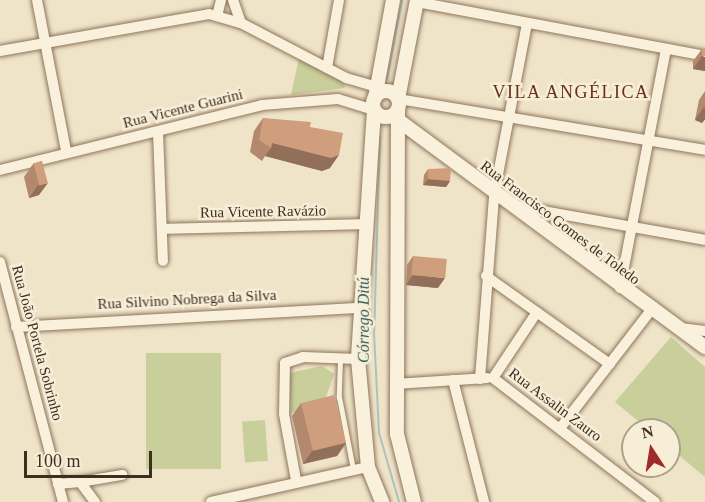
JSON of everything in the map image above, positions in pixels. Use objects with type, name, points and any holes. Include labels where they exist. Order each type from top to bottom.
[{"type":"main road","points":[[382,502],[368,467],[358,359],[365,224],[376,98],[393,0]]},
{"type":"main road","points":[[414,502],[397,434],[395,384],[398,109],[417,1]]},
{"type":"main road","points":[[376,98],[388,92],[398,109]]},
{"type":"main road","points":[[376,98],[386,117],[398,109]]},
{"type":"main road","name":"Rua Francisco Gomes de Toledo","points":[[398,109],[494,195],[512,206],[620,288],[705,347]]},
{"type":"street","points":[[37,0],[66,152]]},
{"type":"street","points":[[217,16],[221,0]]},
{"type":"street","points":[[233,0],[241,23]]},
{"type":"street","points":[[327,68],[339,0]]},
{"type":"street","points":[[417,1],[705,56]]},
{"type":"street","points":[[0,51],[46,40],[217,16],[241,23],[346,78],[376,98]]},
{"type":"street","points":[[480,379],[486,276],[494,195],[527,23]]},
{"type":"street","points":[[620,288],[666,49]]},
{"type":"street","points":[[338,99],[348,88],[346,78]]},
{"type":"street","name":"Rua Vicente Guarini","points":[[0,170],[262,105],[376,98]]},
{"type":"street","points":[[398,109],[509,113],[705,150]]},
{"type":"street","points":[[158,132],[163,261]]},
{"type":"street","points":[[512,206],[705,240]]},
{"type":"street","name":"Rua Vicente Ravázio","points":[[162,229],[365,224]]},
{"type":"street","name":"Rua João Portela Sobrinho","points":[[0,262],[63,502]]},
{"type":"street","points":[[486,276],[610,364]]},
{"type":"street","name":"Rua Silvino Nobrega da Silva","points":[[16,327],[360,308]]},
{"type":"street","points":[[561,427],[651,310]]},
{"type":"street","points":[[395,384],[493,378],[537,312]]},
{"type":"street","points":[[680,328],[705,332]]},
{"type":"street","points":[[296,480],[284,414],[285,363],[303,357],[358,359]]},
{"type":"street","name":"Rua Assalin Zauro","points":[[493,378],[561,427],[655,502]]},
{"type":"street","points":[[453,380],[484,502]]},
{"type":"street","points":[[211,502],[296,480],[368,467]]},
{"type":"street","points":[[58,484],[122,475]]},
{"type":"street","points":[[80,482],[94,502]]},
{"type":"lane","points":[[340,359],[339,397],[352,470]]},
{"type":"green space","points":[[299,58],[344,82],[345,88],[291,95]]},
{"type":"green space","points":[[671,337],[705,367],[705,477],[681,457],[681,418],[634,418],[615,402]]},
{"type":"green space","points":[[146,353],[221,353],[221,469],[146,469]]},
{"type":"green space","points":[[322,366],[334,374],[323,406],[291,413],[289,373]]},
{"type":"green space","points":[[265,420],[268,461],[245,463],[242,422]]},
{"type":"building","points":[[263,118],[311,122],[310,127],[343,133],[339,155],[331,158],[272,143],[271,148],[259,140]]},
{"type":"building","points":[[42,161],[48,183],[39,186],[33,163]]},
{"type":"building","points":[[451,168],[450,181],[428,179],[428,169]]},
{"type":"building","points":[[413,256],[447,259],[445,278],[411,275]]},
{"type":"building","points":[[334,395],[346,443],[313,451],[301,403]]},
{"type":"waterway","name":"Córrego Ditú","points":[[387,79],[402,0]]},
{"type":"waterway","name":"Córrego Ditú","points":[[380,136],[374,333],[379,433],[399,502]]},
{"type":"district","name":"VILA ANGÉLICA","points":[[571,92]]}]
